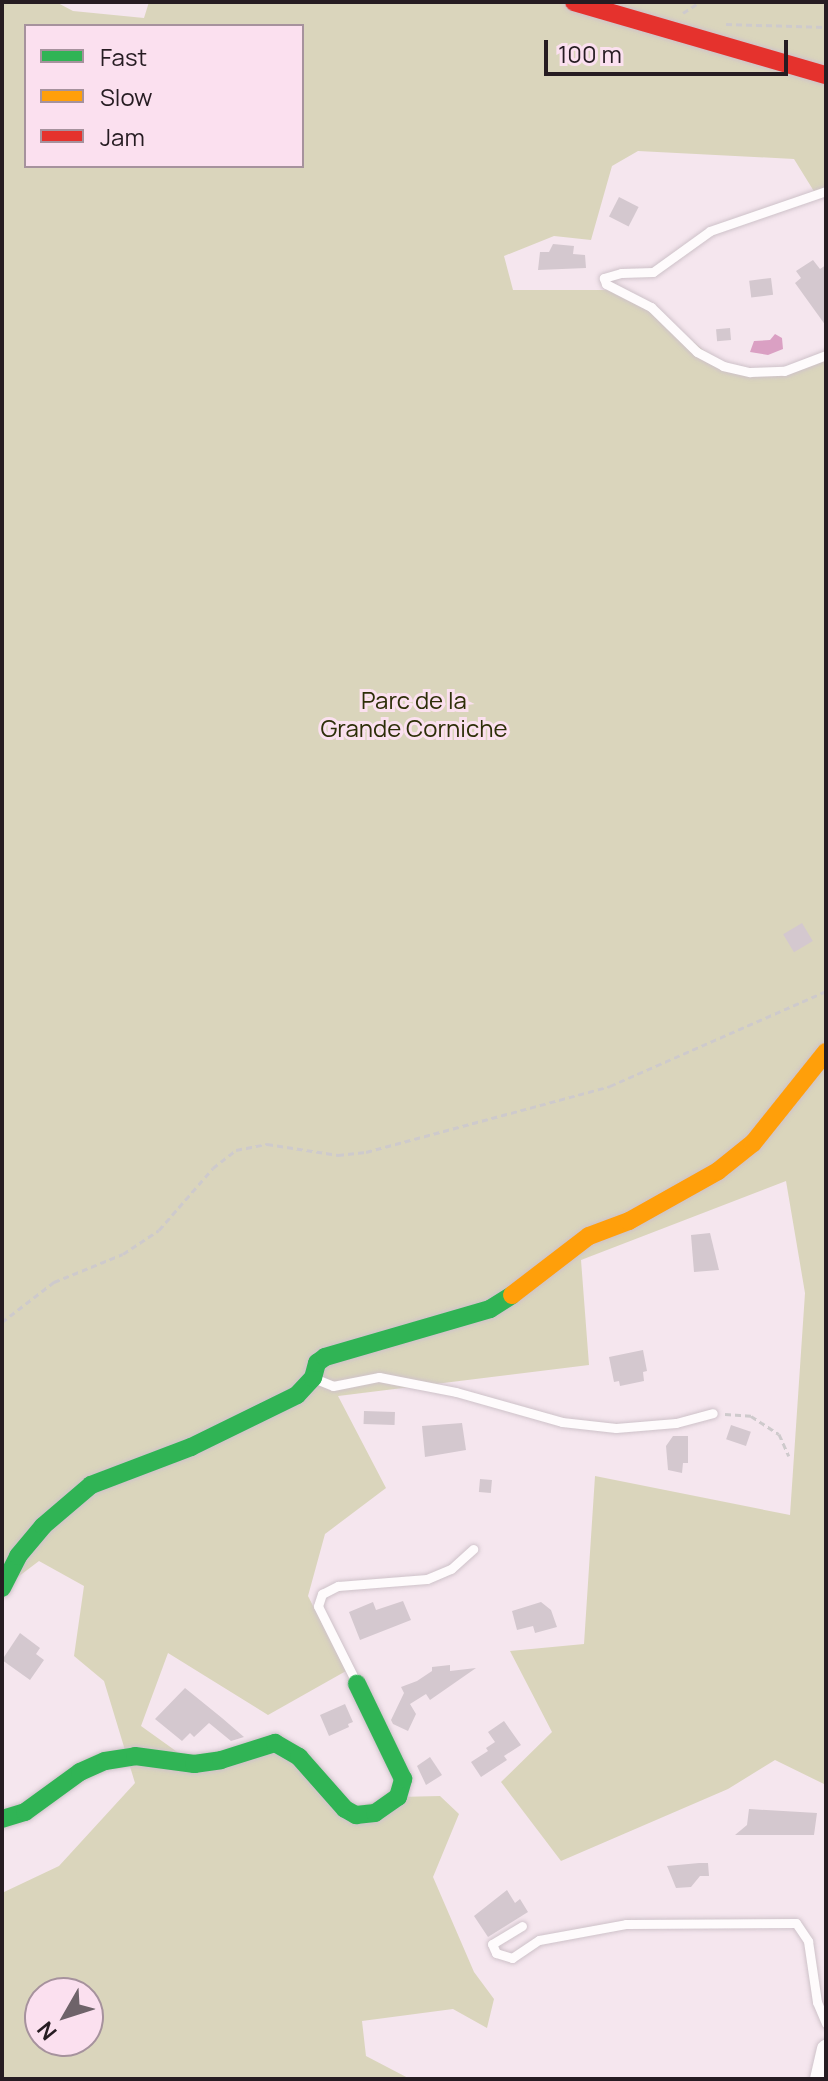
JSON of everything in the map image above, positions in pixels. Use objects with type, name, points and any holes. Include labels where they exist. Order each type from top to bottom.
[{"type":"street","points":[[574,2],[826,75]]},
{"type":"street","points":[[2,1588],[18,1556],[43,1526],[91,1485],[191,1447],[297,1395],[313,1378],[317,1363],[325,1357],[490,1309],[529,1284],[589,1236],[629,1221],[718,1171],[753,1143],[826,1052]]},
{"type":"street","points":[[2,1819],[25,1812],[80,1772],[105,1761],[135,1756],[194,1764],[221,1760],[275,1743],[299,1757],[345,1809],[356,1815],[375,1813],[398,1797],[403,1779],[357,1684]]},
{"type":"street","points":[[819,2079],[826,2049]]},
{"type":"lane","points":[[826,191],[710,231],[653,272],[621,273],[604,278],[606,284],[651,307],[697,352],[723,366],[750,372],[784,371],[826,355]]},
{"type":"lane","points":[[313,1378],[333,1386],[379,1377],[456,1392],[562,1422],[616,1428],[676,1423],[713,1413]]},
{"type":"lane","points":[[357,1684],[318,1606],[322,1594],[338,1586],[427,1579],[451,1569],[473,1549]]},
{"type":"lane","points":[[522,1926],[492,1944],[496,1953],[512,1958],[539,1940],[626,1924],[796,1923],[808,1941],[817,2002],[826,2023]]},
{"type":"path","points":[[679,19],[680,14],[700,2]]},
{"type":"path","points":[[725,24],[826,27]]},
{"type":"path","points":[[2,1322],[54,1282],[123,1254],[159,1230],[213,1168],[236,1150],[267,1144],[338,1155],[366,1152],[610,1086],[826,991]]},
{"type":"path","points":[[713,1413],[751,1416],[779,1434],[789,1456]]},
{"type":"green space","name":"Parc de la Grande Corniche","points":[[2,2],[56,2],[73,11],[144,18],[149,2],[826,2],[826,192],[815,193],[794,159],[638,151],[612,166],[591,240],[554,236],[504,256],[513,290],[620,290],[651,307],[723,366],[784,371],[826,355],[826,1785],[775,1760],[728,1789],[561,1861],[501,1782],[552,1732],[510,1651],[584,1644],[595,1476],[790,1515],[805,1293],[786,1181],[581,1260],[589,1365],[338,1396],[386,1488],[325,1534],[308,1596],[346,1671],[268,1715],[168,1653],[141,1726],[194,1764],[275,1743],[345,1809],[398,1797],[440,1796],[459,1814],[433,1877],[474,1972],[494,1999],[487,2028],[453,2009],[362,2021],[366,2056],[410,2079],[2,2079],[2,1893],[59,1866],[135,1783],[104,1681],[74,1656],[84,1586],[39,1561],[2,1589]]},
{"type":"shaded area","points":[[775,334],[782,338],[783,349],[768,355],[750,352],[754,341],[770,340]]},
{"type":"building","points":[[619,197],[639,207],[629,227],[609,217]]},
{"type":"building","points":[[553,244],[574,246],[573,254],[585,255],[586,268],[538,270],[540,252],[549,252]]},
{"type":"building","points":[[813,260],[820,269],[826,265],[826,326],[795,283],[801,278],[796,271]]},
{"type":"building","points":[[771,278],[773,295],[751,298],[749,281]]},
{"type":"building","points":[[730,328],[731,340],[717,341],[716,329]]},
{"type":"building","points":[[802,923],[813,941],[794,952],[783,934]]},
{"type":"building","points":[[710,1233],[719,1270],[694,1272],[691,1235]]},
{"type":"building","points":[[643,1350],[647,1371],[643,1372],[644,1381],[620,1386],[619,1381],[614,1382],[609,1357]]},
{"type":"building","points":[[364,1411],[395,1412],[395,1425],[364,1424]]},
{"type":"building","points":[[462,1423],[466,1450],[425,1457],[422,1426]]},
{"type":"building","points":[[731,1425],[751,1432],[746,1446],[726,1439]]},
{"type":"building","points":[[673,1436],[688,1436],[688,1463],[683,1463],[682,1473],[668,1470],[666,1446]]},
{"type":"building","points":[[480,1479],[492,1480],[491,1493],[479,1492]]},
{"type":"building","points":[[403,1601],[411,1620],[360,1640],[349,1612],[373,1602],[376,1610]]},
{"type":"building","points":[[541,1602],[551,1610],[557,1627],[535,1633],[533,1626],[517,1630],[512,1611]]},
{"type":"building","points":[[20,1633],[40,1648],[36,1654],[44,1660],[30,1680],[2,1660]]},
{"type":"building","points":[[450,1665],[450,1671],[476,1668],[430,1700],[426,1694],[410,1704],[416,1714],[408,1731],[393,1724],[391,1720],[404,1693],[401,1687],[417,1681],[432,1671],[432,1667]]},
{"type":"building","points":[[185,1688],[244,1737],[231,1741],[209,1723],[194,1737],[190,1733],[182,1741],[155,1719]]},
{"type":"building","points":[[345,1704],[353,1722],[329,1736],[320,1715]]},
{"type":"building","points":[[504,1721],[521,1745],[504,1756],[507,1760],[481,1777],[471,1762],[488,1751],[486,1748],[495,1742],[488,1732]]},
{"type":"building","points":[[430,1757],[442,1775],[426,1785],[417,1766]]},
{"type":"building","points":[[749,1809],[817,1813],[814,1835],[735,1835],[747,1825]]},
{"type":"building","points":[[708,1863],[709,1876],[700,1876],[691,1887],[676,1888],[667,1866]]},
{"type":"building","points":[[507,1890],[515,1903],[520,1899],[528,1912],[488,1937],[474,1916]]},
{"type":"traffic: fast","points":[[2,1588],[18,1556],[43,1526],[91,1485],[191,1447],[297,1395],[313,1378],[317,1363],[325,1357],[490,1309],[512,1295]]},
{"type":"traffic: fast","points":[[2,1819],[25,1812],[80,1772],[105,1761],[135,1756],[194,1764],[221,1760],[275,1743],[299,1757],[345,1809],[356,1815],[375,1813],[398,1797],[403,1779],[357,1684]]},
{"type":"traffic: slow","points":[[512,1295],[589,1236],[629,1221],[718,1171],[753,1143],[826,1052]]},
{"type":"traffic: jam","points":[[574,2],[826,75]]}]
